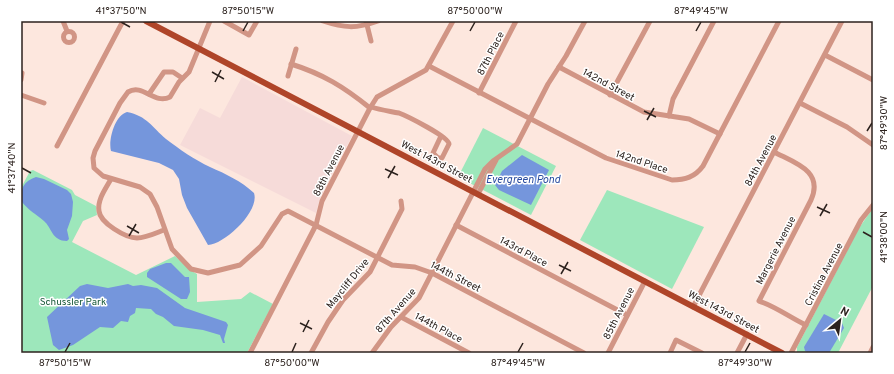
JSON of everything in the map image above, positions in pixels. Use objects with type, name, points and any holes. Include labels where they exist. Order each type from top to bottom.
[{"type":"main road","name":"West 143rd Street","points":[[146,21],[782,353]]},
{"type":"street","points":[[63,21],[67,31]]},
{"type":"street","points":[[57,146],[123,21]]},
{"type":"street","points":[[111,179],[100,200],[99,210],[101,218],[107,225],[131,237],[138,238],[164,230],[157,208],[150,194],[140,187],[100,175],[94,168],[93,160],[95,151],[120,103],[128,92],[138,90],[160,100],[167,99],[172,96],[182,78],[189,72],[210,21]]},
{"type":"street","points":[[224,21],[249,35],[257,21]]},
{"type":"street","points":[[323,21],[338,27],[350,28],[378,21]]},
{"type":"street","name":"88th Avenue","points":[[250,353],[316,225],[322,201],[370,107],[377,97],[417,76],[429,66],[452,21]]},
{"type":"street","name":"87th Place","points":[[479,93],[516,21]]},
{"type":"street","points":[[530,119],[585,21]]},
{"type":"street","points":[[610,95],[650,21]]},
{"type":"street","points":[[669,116],[674,99],[714,21]]},
{"type":"street","name":"142nd Place","points":[[429,66],[606,158],[672,180],[687,179],[699,171],[779,21]]},
{"type":"street","name":"84th Avenue","points":[[693,307],[842,21]]},
{"type":"street","points":[[366,23],[371,41]]},
{"type":"street","points":[[288,76],[296,49]]},
{"type":"street","points":[[825,55],[873,80]]},
{"type":"street","points":[[291,64],[312,71],[345,88],[370,107],[402,115],[441,136]]},
{"type":"street","name":"142nd Street","points":[[559,67],[644,112],[692,120],[720,134]]},
{"type":"street","points":[[149,94],[164,72],[173,72],[182,78]]},
{"type":"street","points":[[21,80],[22,73]]},
{"type":"street","points":[[21,95],[44,103]]},
{"type":"street","points":[[800,103],[847,127],[873,145]]},
{"type":"street","name":"87th Avenue","points":[[372,353],[377,344],[419,298],[456,225],[476,193],[488,165],[516,144],[530,119]]},
{"type":"street","name":"Margerie Avenue","points":[[774,152],[804,168],[814,180],[813,196],[759,301],[770,304],[780,312],[806,325]]},
{"type":"street","name":"Maycliff Drive","points":[[311,353],[342,300],[370,272],[402,209],[401,201]]},
{"type":"street","name":"Cristina Avenue","points":[[791,353],[861,220],[873,205]]},
{"type":"street","name":"144th Street","points":[[164,230],[172,249],[191,269],[208,273],[234,268],[243,263],[261,246],[283,212],[290,212],[378,258],[392,264],[414,267],[432,273],[584,353]]},
{"type":"street","name":"143rd Place","points":[[456,225],[626,316]]},
{"type":"street","name":"85th Avenue","points":[[608,353],[644,281]]},
{"type":"street","name":"144th Place","points":[[401,317],[469,353]]},
{"type":"street","points":[[737,353],[746,334]]},
{"type":"street","points":[[670,353],[676,340],[702,353]]},
{"type":"street","points":[[870,353],[873,347]]},
{"type":"shaded area","points":[[242,77],[352,136],[320,198],[316,213],[180,145],[200,108],[220,118]]},
{"type":"green space","points":[[483,128],[556,166],[531,215],[458,177]]},
{"type":"green space","name":"Schussler Park","points":[[33,170],[72,190],[75,195],[96,206],[97,215],[83,221],[72,242],[136,275],[175,256],[190,270],[197,274],[197,302],[241,299],[250,292],[273,304],[247,353],[23,353],[21,339],[21,188],[30,171]]},
{"type":"green space","points":[[607,190],[704,227],[672,289],[580,240]]},
{"type":"green space","points":[[873,208],[873,286],[838,353],[797,353],[797,347],[859,228]]},
{"type":"water","points":[[127,112],[140,116],[149,122],[166,139],[193,158],[233,178],[254,193],[252,209],[247,217],[232,233],[215,243],[208,245],[187,208],[182,195],[179,179],[173,170],[159,163],[111,151],[110,146],[113,128],[119,118]]},
{"type":"water","name":"Evergreen Pond","points":[[522,155],[549,170],[531,205],[499,190],[495,185],[502,171]]},
{"type":"water","points":[[36,177],[44,179],[67,190],[71,194],[73,202],[72,216],[67,230],[69,239],[67,241],[55,237],[47,224],[29,210],[22,202],[21,193],[23,186],[28,181]]},
{"type":"water","points":[[166,263],[171,263],[185,277],[189,277],[190,292],[187,299],[181,299],[147,277],[147,273],[150,269]]},
{"type":"water","points":[[87,284],[108,288],[128,284],[133,286],[141,285],[157,288],[185,308],[226,322],[228,325],[224,339],[225,343],[223,343],[220,335],[203,330],[174,326],[151,309],[136,308],[135,313],[130,316],[128,322],[121,321],[113,328],[100,327],[73,345],[59,350],[53,345],[47,317],[80,286]]},
{"type":"water","points":[[824,314],[842,323],[844,328],[829,353],[809,353],[805,351],[804,347]]}]
